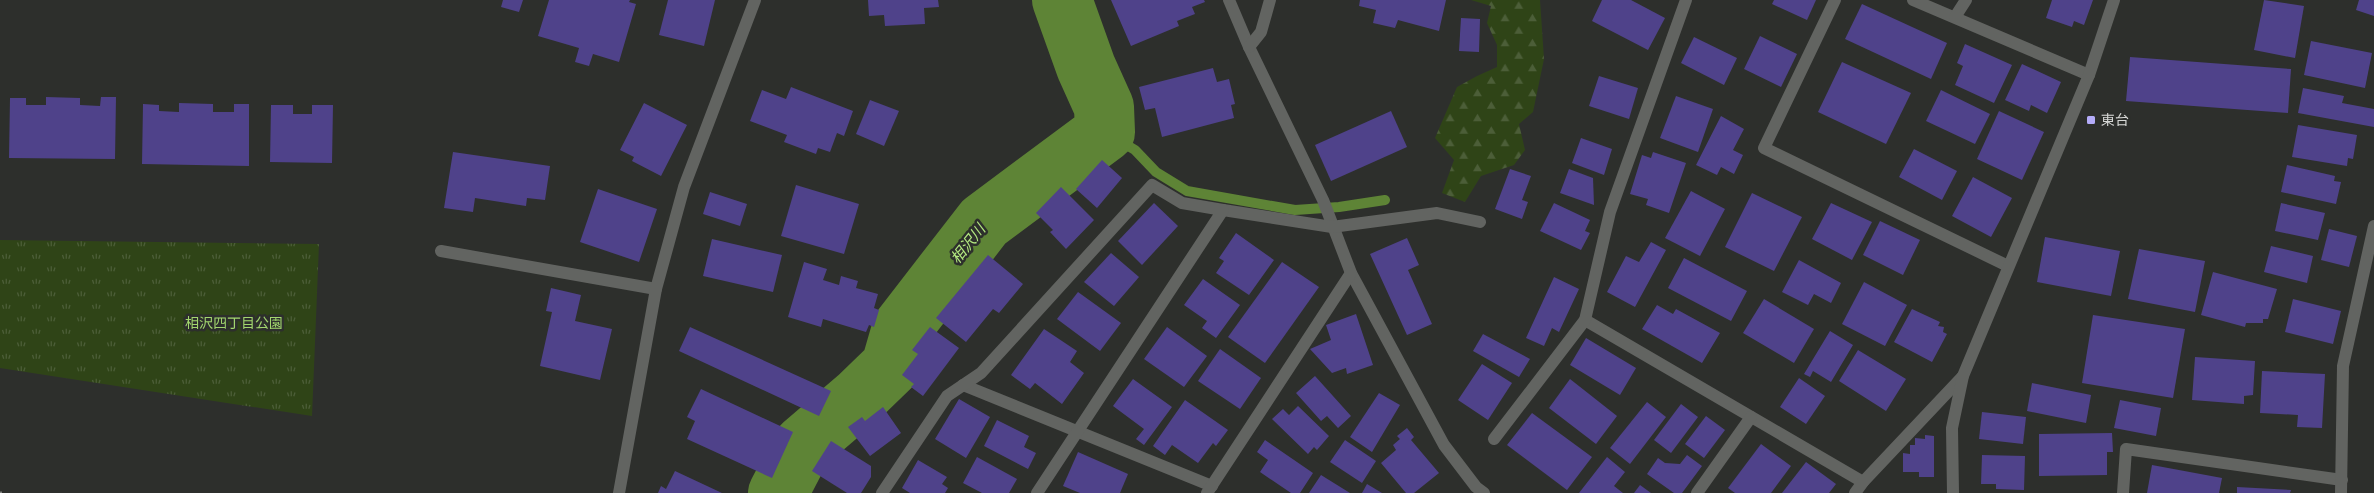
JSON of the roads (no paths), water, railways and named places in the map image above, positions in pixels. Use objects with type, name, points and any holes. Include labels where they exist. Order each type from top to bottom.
[{"type":"street","points":[[619,493],[656,289],[684,187],[754,0]]},
{"type":"street","points":[[1229,0],[1249,47],[1323,200],[1352,273],[1444,445],[1476,487],[1484,493]]},
{"type":"street","points":[[1249,47],[1261,32],[1270,0]]},
{"type":"street","points":[[1494,439],[1584,320],[1610,212],[1686,0]]},
{"type":"street","points":[[1835,0],[1764,148],[2008,266]]},
{"type":"street","points":[[1912,0],[2089,75]]},
{"type":"street","points":[[1955,17],[1966,0]]},
{"type":"street","points":[[1953,493],[1952,428],[1963,376],[2089,75],[2114,0]]},
{"type":"street","points":[[882,493],[947,396],[982,373],[1152,185],[1182,203],[1223,210],[1330,220],[1437,212],[1480,222]]},
{"type":"street","points":[[1037,493],[1223,210]]},
{"type":"street","points":[[2123,493],[2126,449],[2342,487],[2343,366],[2374,227]]},
{"type":"street","points":[[441,252],[656,289]]},
{"type":"street","points":[[963,386],[1076,431],[1210,489],[1352,273]]},
{"type":"street","points":[[1584,320],[1863,482]]},
{"type":"street","points":[[1855,493],[1863,482],[1963,376]]},
{"type":"street","points":[[1697,493],[1751,417]]},
{"type":"waterway","name":"相沢川","points":[[778,493],[803,445],[859,397],[891,366],[902,328],[984,222],[1105,132],[1104,107],[1086,67],[1062,0]]},
{"type":"waterway","points":[[1105,132],[1135,150],[1156,172],[1187,191],[1295,210],[1339,207],[1385,200]]},
{"type":"place","name":"東台","points":[[2091,120]]},
{"type":"park label","name":"相沢四丁目公園","points":[[234,323]]}]
